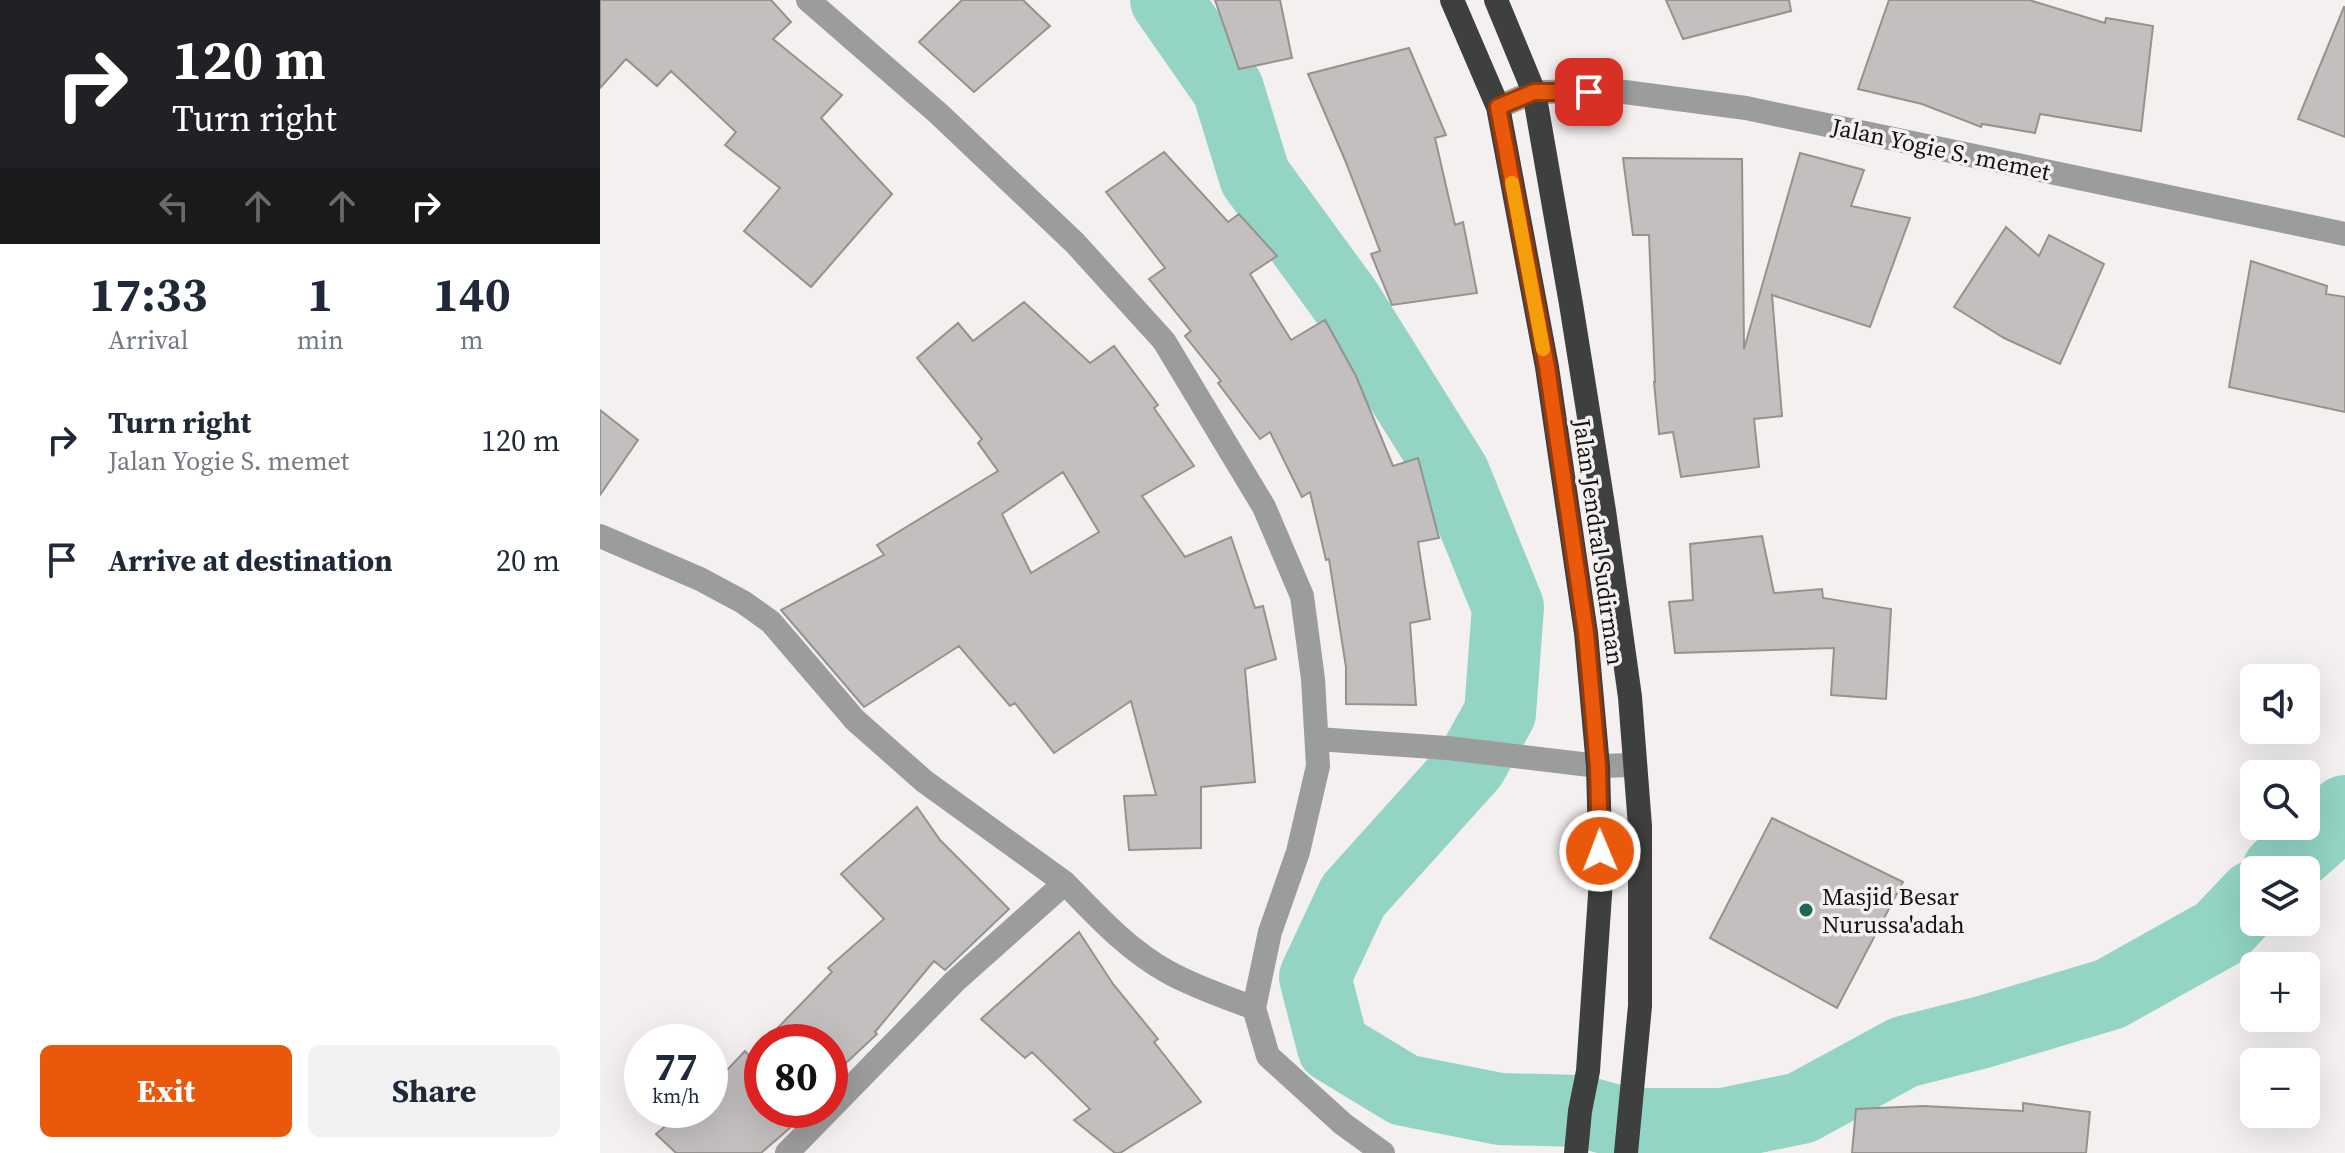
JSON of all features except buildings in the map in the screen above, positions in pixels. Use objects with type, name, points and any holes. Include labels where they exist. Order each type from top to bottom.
[{"type":"highway","name":"Jalan Jendral Sudirman","points":[[1452,0],[1498,107],[1549,383],[1586,633],[1598,766],[1601,880],[1588,1071],[1576,1153]]},
{"type":"highway","name":"Jalan Jendral Sudirman","points":[[1496,0],[1534,92],[1604,511],[1630,697],[1640,826],[1640,1006],[1626,1153]]},
{"type":"street","points":[[808,0],[939,114],[1075,243],[1164,341],[1264,507],[1302,596],[1313,679],[1318,766],[1298,852],[1270,932],[1254,1008],[1268,1056],[1343,1124],[1383,1153]]},
{"type":"street","name":"Jalan Yogie S. memet","points":[[1534,92],[1617,91],[1746,108],[2345,234]]},
{"type":"street","points":[[1498,107],[1534,92]]},
{"type":"street","points":[[600,536],[700,579],[743,602],[771,622],[855,720],[878,741],[924,781],[1065,883],[1139,954],[1169,973],[1254,1008]]},
{"type":"street","points":[[1317,739],[1447,748],[1598,766],[1635,765]]},
{"type":"street","points":[[787,1153],[955,981],[1065,883]]},
{"type":"waterway","points":[[1166,0],[1228,89],[1255,177],[1347,303],[1454,474],[1508,607],[1500,713],[1471,765],[1353,896],[1315,977],[1333,1047],[1404,1090],[1500,1109],[1580,1111],[1628,1124],[1723,1124],[1801,1108],[1904,1052],[2110,994],[2219,933],[2240,911]]},
{"type":"waterway","points":[[2294,856],[2345,811]]},
{"type":"slow traffic","points":[[1512,183],[1543,349]]},
{"type":"place","name":"Masjid Besar Nurussa'adah","points":[[1806,910]]},
{"type":"route","points":[[1589,92],[1534,92],[1498,107],[1547,367],[1586,633],[1598,766],[1600,851]]}]
